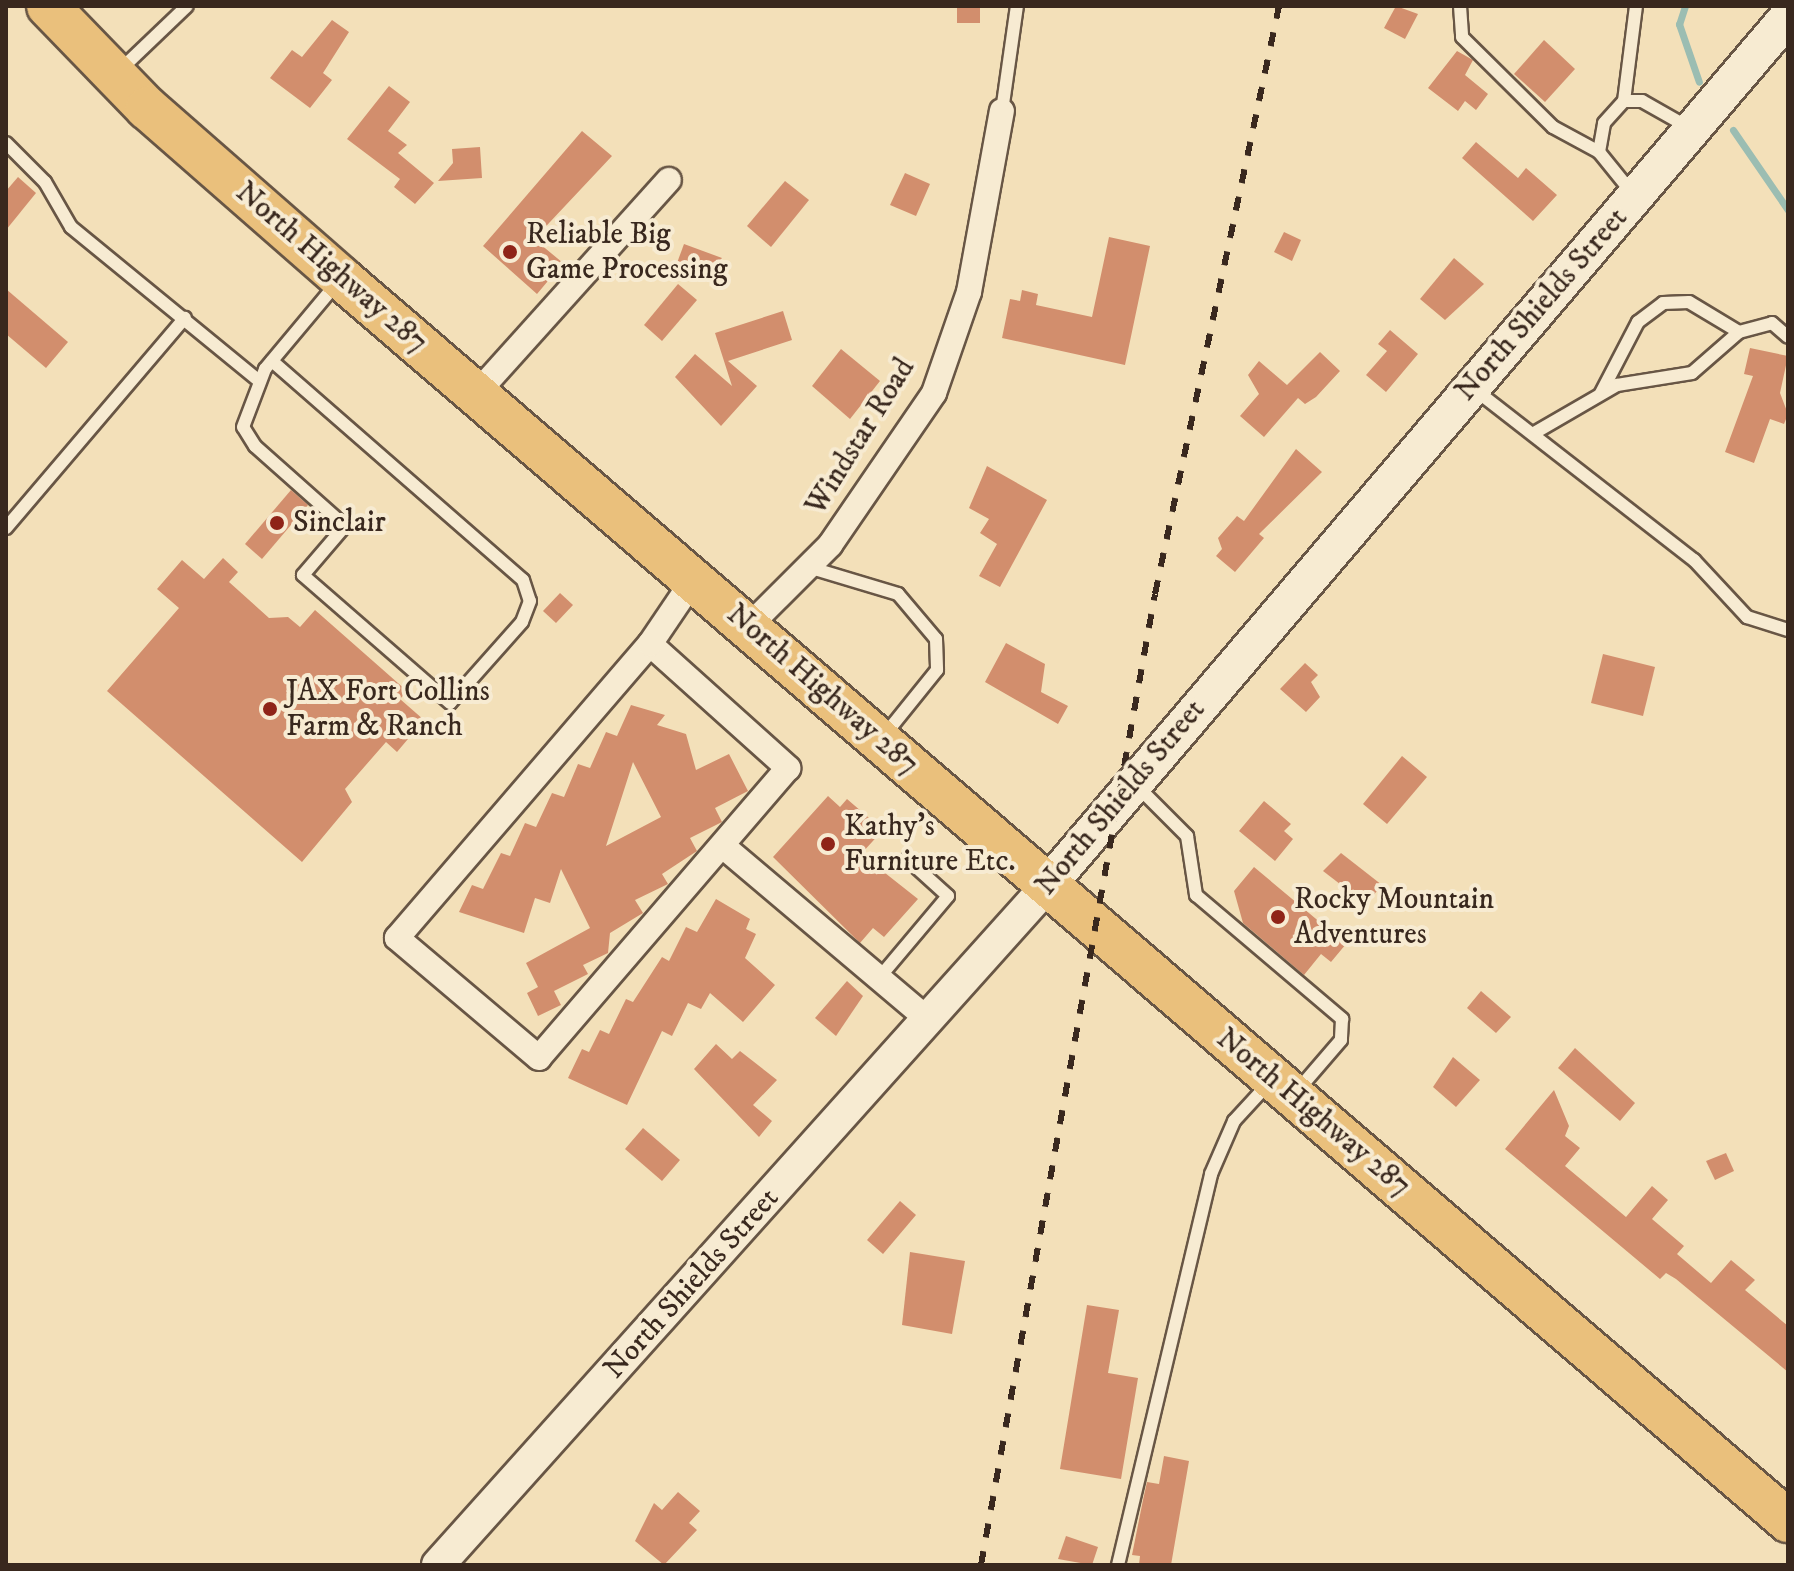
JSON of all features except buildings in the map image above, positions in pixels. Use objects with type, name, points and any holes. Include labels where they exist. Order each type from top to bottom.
[{"type":"highway","name":"North Highway 287","points":[[48,6],[113,76],[341,278],[1788,1521]]},
{"type":"main road","name":"North Shields Street","points":[[1047,886],[1788,17]]},
{"type":"street","name":"Windstar Road","points":[[749,626],[808,567],[934,393],[969,292],[1002,111]]},
{"type":"street","points":[[476,394],[669,180]]},
{"type":"street","points":[[650,644],[788,768],[724,847],[539,1058],[397,938],[650,644],[694,579]]},
{"type":"street","points":[[724,847],[930,1021]]},
{"type":"street","name":"North Shields Street","points":[[438,1565],[930,1021],[1047,886]]},
{"type":"lane","points":[[113,76],[187,6]]},
{"type":"lane","points":[[1002,111],[1017,6]]},
{"type":"lane","points":[[1460,6],[1462,37],[1553,127],[1599,152],[1635,197]]},
{"type":"lane","points":[[1599,152],[1604,123],[1624,101],[1636,6]]},
{"type":"lane","points":[[1624,101],[1668,110],[1692,130]]},
{"type":"lane","points":[[6,143],[45,182],[71,227],[259,381]]},
{"type":"lane","points":[[272,361],[523,580],[530,601],[522,622],[450,703],[303,575],[345,526],[249,437],[248,401],[259,381],[272,361],[341,278]]},
{"type":"lane","points":[[1601,393],[1638,322],[1663,303],[1689,302],[1739,332]]},
{"type":"lane","points":[[6,528],[185,318]]},
{"type":"lane","points":[[1536,432],[1601,393],[1692,373],[1739,332],[1772,323],[1788,337]]},
{"type":"lane","points":[[1472,387],[1536,432],[1694,560],[1747,617],[1788,630]]},
{"type":"lane","points":[[808,567],[898,594],[936,639],[941,654],[932,680],[880,740]]},
{"type":"lane","points":[[1118,1565],[1211,1174],[1234,1121],[1283,1087],[1341,1040],[1342,1019],[1196,895],[1187,836],[1133,783]]},
{"type":"lane","points":[[879,978],[948,896],[907,859]]},
{"type":"waterway","points":[[1685,6],[1679,24],[1699,82]]},
{"type":"waterway","points":[[1733,130],[1788,210]]},
{"type":"railway","points":[[981,1565],[1155,594],[1279,6]]},
{"type":"place","name":"Reliable Big Game Processing","points":[[510,252]]},
{"type":"place","name":"Sinclair","points":[[277,523]]},
{"type":"place","name":"JAX Fort Collins Farm & Ranch","points":[[270,709]]},
{"type":"place","name":"Kathy's Furniture Etc.","points":[[828,844]]},
{"type":"place","name":"Rocky Mountain Adventures","points":[[1278,917]]}]
